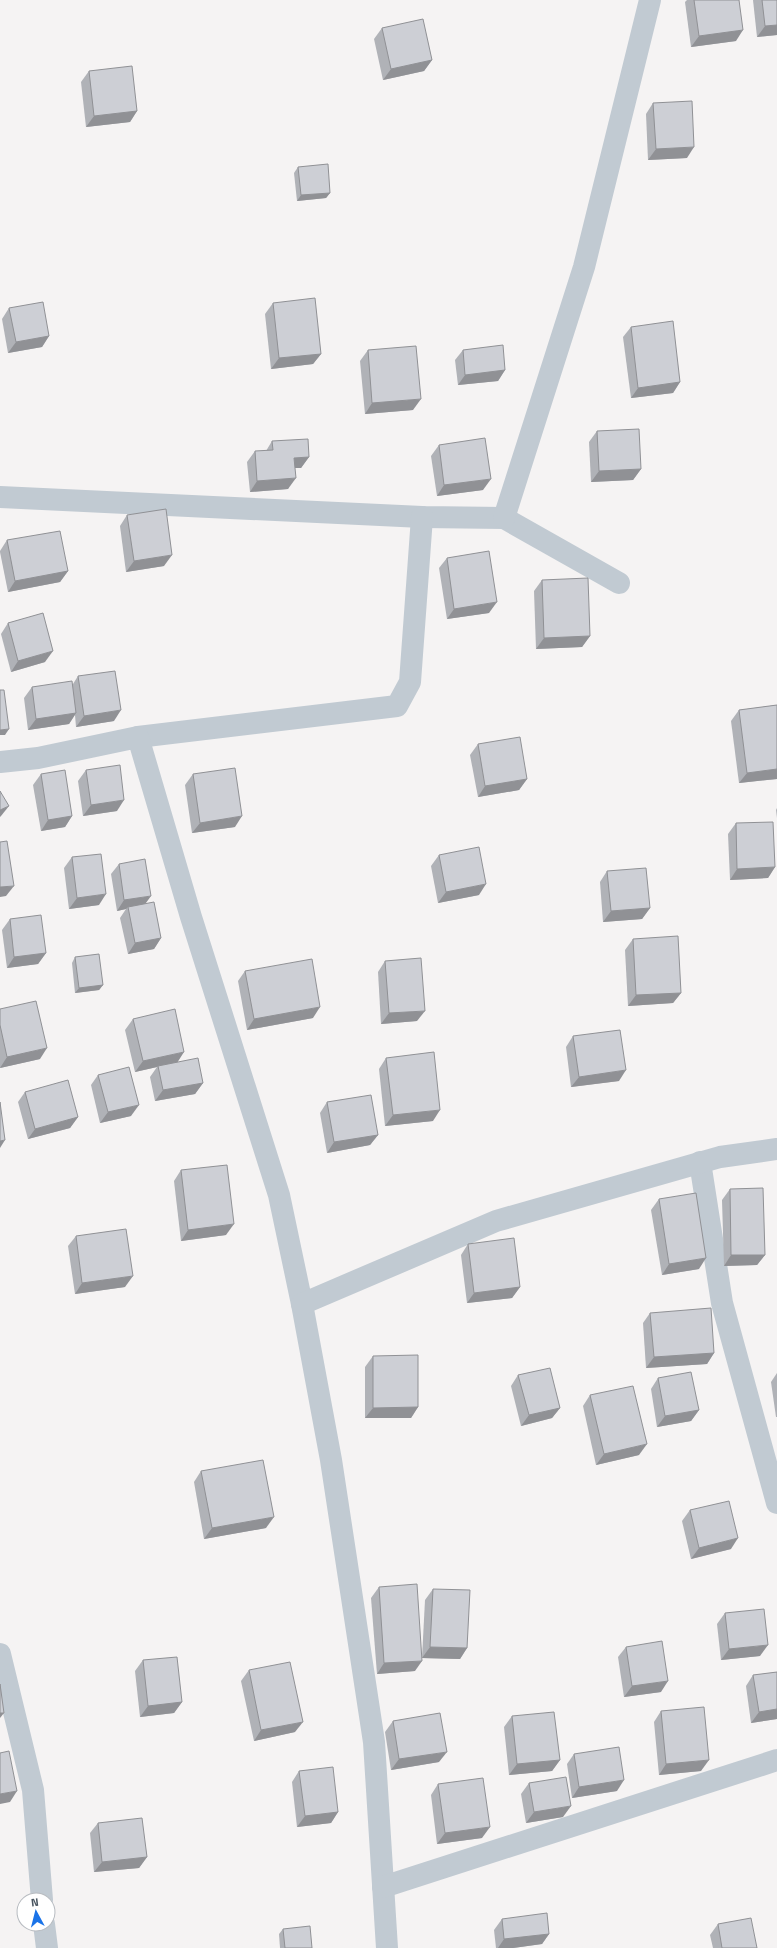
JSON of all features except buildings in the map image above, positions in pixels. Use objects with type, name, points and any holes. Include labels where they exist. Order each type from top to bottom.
[{"type":"street","points":[[504,518],[584,267],[650,0]]},
{"type":"street","points":[[0,497],[422,517],[504,518],[619,583]]},
{"type":"street","points":[[0,762],[38,758],[138,737],[397,706],[410,682],[422,517]]},
{"type":"street","points":[[138,737],[191,917],[279,1195],[302,1304],[330,1460],[374,1742],[387,1948]]},
{"type":"street","points":[[302,1304],[496,1221],[700,1162],[720,1157],[777,1149]]},
{"type":"street","points":[[700,1162],[722,1303],[777,1503]]},
{"type":"street","points":[[0,1654],[33,1790],[41,1892]]},
{"type":"street","points":[[383,1887],[777,1760]]},
{"type":"street","points":[[45,1932],[46,1948]]}]
